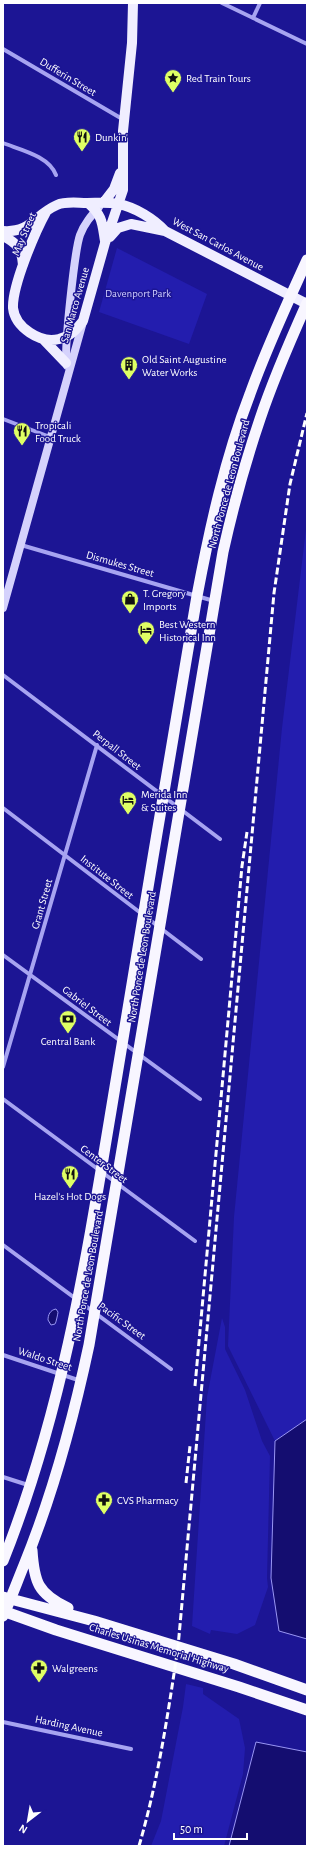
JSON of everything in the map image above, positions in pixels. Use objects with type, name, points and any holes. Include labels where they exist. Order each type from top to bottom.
[{"type":"highway","name":"North Ponce de Leon Boulevard","points":[[3,1561],[45,1439],[79,1300],[197,596],[212,522],[229,457],[250,394],[307,260]]},
{"type":"highway","name":"North Ponce de Leon Boulevard","points":[[3,1613],[7,1597],[32,1546],[62,1454],[81,1381],[95,1313],[117,1185],[223,552],[245,466],[268,396],[307,303]]},
{"type":"highway","points":[[32,1546],[33,1567],[40,1589],[57,1603],[94,1620]]},
{"type":"highway","name":"Charles Usinas Memorial Highway","points":[[7,1597],[94,1620],[234,1664],[307,1690]]},
{"type":"highway","name":"Charles Usinas Memorial Highway","points":[[3,1613],[307,1710]]},
{"type":"main road","name":"San Marco Avenue","points":[[3,608],[6,587],[21,545],[105,243],[123,190],[122,167],[124,120],[132,43],[133,3]]},
{"type":"main road","points":[[69,373],[66,363],[66,336],[78,243],[88,218],[104,202],[114,189],[122,167]]},
{"type":"main road","name":"May Street","points":[[3,231],[20,230],[27,227],[46,212],[62,204],[104,202],[119,204]]},
{"type":"main road","points":[[88,203],[96,210],[102,220],[105,243]]},
{"type":"main road","name":"West San Carlos Avenue","points":[[119,204],[158,223],[165,231],[307,303]]},
{"type":"main road","name":"May Street","points":[[46,212],[23,265],[14,296],[15,316],[29,332],[43,339],[66,363]]},
{"type":"main road","points":[[105,243],[118,228],[124,225],[131,224],[165,231]]},
{"type":"main road","name":"May Street","points":[[3,236],[18,245],[23,255],[23,265]]},
{"type":"main road","points":[[43,339],[58,340],[76,330],[83,321]]},
{"type":"street","points":[[222,3],[307,44]]},
{"type":"street","points":[[253,18],[260,3]]},
{"type":"street","name":"Dufferin Street","points":[[3,49],[124,120]]},
{"type":"street","points":[[3,143],[46,161],[53,166],[56,175]]},
{"type":"street","points":[[3,419],[51,437]]},
{"type":"street","name":"Dismukes Street","points":[[21,545],[214,601]]},
{"type":"street","name":"Perpall Street","points":[[3,675],[220,839]]},
{"type":"street","name":"Grant Street","points":[[3,1067],[97,745]]},
{"type":"street","name":"Institute Street","points":[[3,808],[201,959]]},
{"type":"street","name":"Gabriel Street","points":[[3,955],[200,1100]]},
{"type":"street","name":"Center Street","points":[[3,1099],[117,1185],[195,1241]]},
{"type":"street","name":"Pacific Street","points":[[3,1245],[171,1369]]},
{"type":"street","name":"Waldo Street","points":[[3,1355],[81,1381]]},
{"type":"street","points":[[3,1477],[30,1486]]},
{"type":"street","name":"Harding Avenue","points":[[3,1722],[131,1749]]},
{"type":"green space","name":"Davenport Park","points":[[117,248],[207,294],[189,344],[99,312]]},
{"type":"green space","points":[[307,521],[307,1419],[275,1441],[228,1346],[234,1217],[282,728]]},
{"type":"green space","points":[[222,1318],[225,1327],[225,1349],[245,1390],[262,1441],[270,1456],[268,1587],[255,1625],[237,1634],[211,1630],[210,1634],[192,1626],[207,1397]]},
{"type":"green space","points":[[186,1684],[203,1688],[203,1694],[239,1719],[245,1748],[243,1774],[224,1846],[151,1846],[161,1821]]},
{"type":"shaded area","points":[[56,1309],[58,1312],[56,1322],[55,1324],[51,1325],[48,1320],[48,1316]]},
{"type":"shaded area","points":[[307,1419],[307,1639],[279,1631],[271,1578],[275,1441]]},
{"type":"shaded area","points":[[256,1742],[307,1752],[307,1846],[229,1846]]},
{"type":"railway","points":[[139,1846],[157,1772],[178,1647],[274,593],[290,484],[307,413]]},
{"type":"railway","points":[[195,1386],[242,866],[247,832]]},
{"type":"railway","points":[[186,1483],[190,1446]]},
{"type":"place","name":"Red Train Tours","points":[[173,93]]},
{"type":"place","name":"Dunkin'","points":[[82,152]]},
{"type":"place","name":"Old Saint Augustine Water Works","points":[[129,380]]},
{"type":"place","name":"Tropicali Food Truck","points":[[22,446]]},
{"type":"place","name":"T. Gregory Imports","points":[[130,614]]},
{"type":"place","name":"Best Western Historical Inn","points":[[146,645]]},
{"type":"place","name":"Merida Inn & Suites","points":[[128,815]]},
{"type":"place","name":"Central Bank","points":[[68,1034]]},
{"type":"place","name":"Hazel's Hot Dogs","points":[[70,1189]]},
{"type":"place","name":"CVS Pharmacy","points":[[104,1515]]},
{"type":"place","name":"Walgreens","points":[[39,1683]]}]
